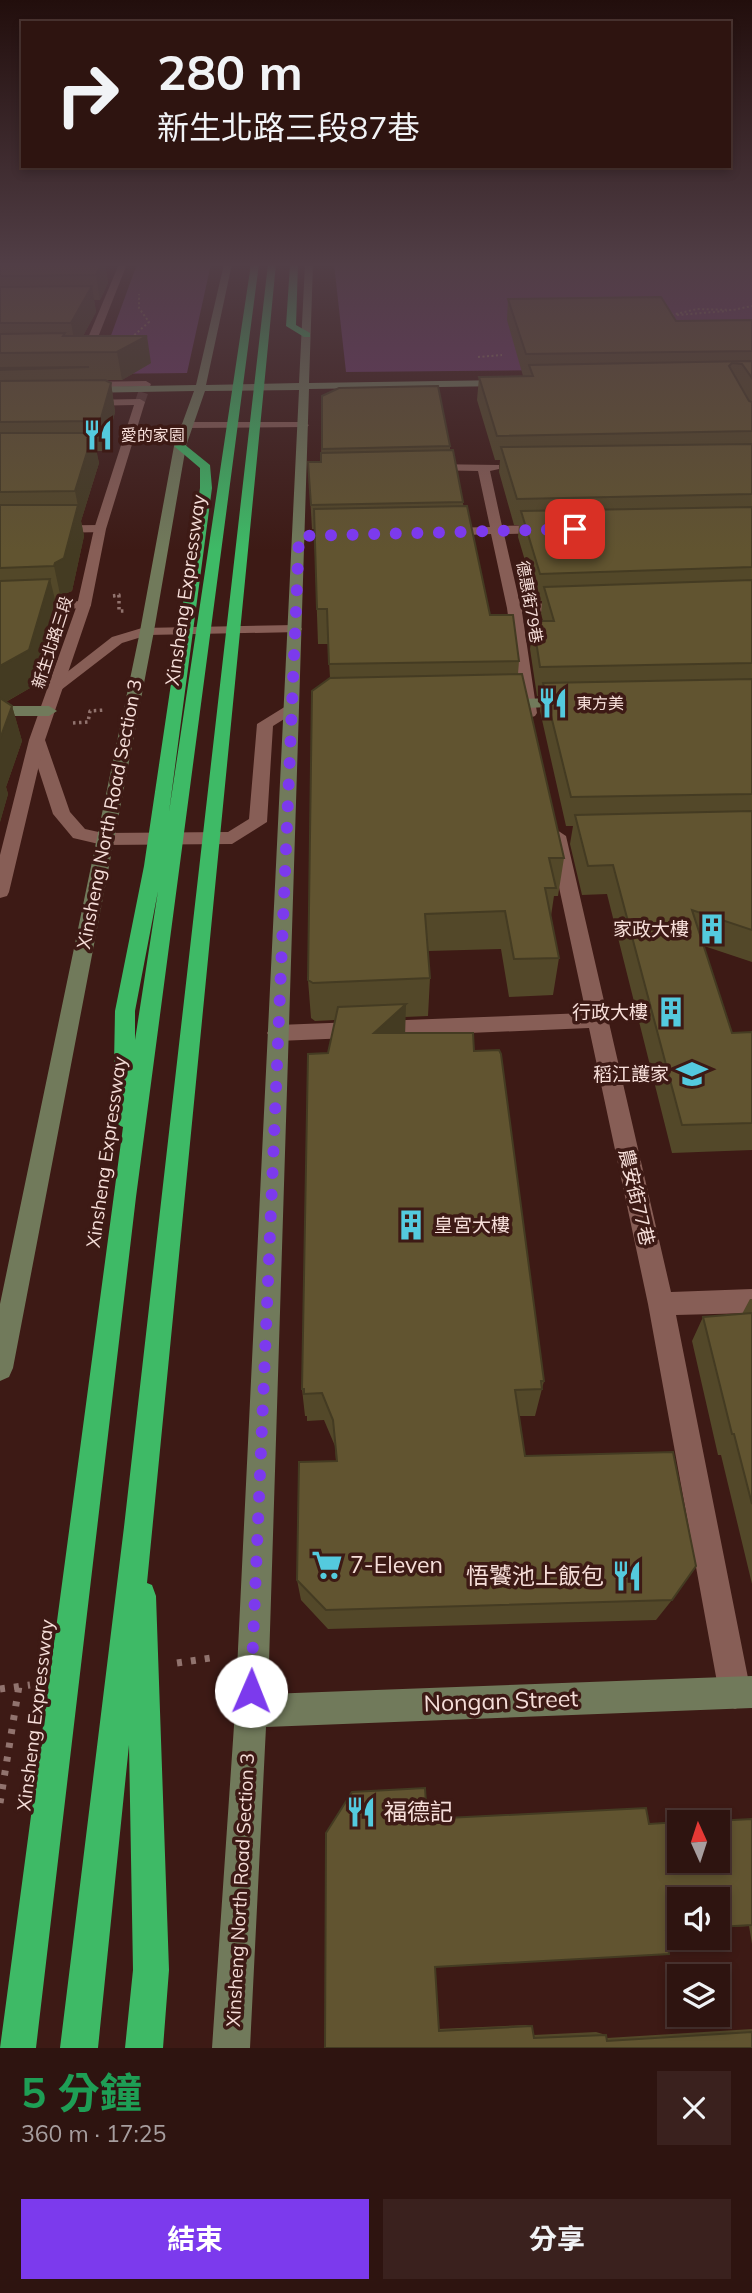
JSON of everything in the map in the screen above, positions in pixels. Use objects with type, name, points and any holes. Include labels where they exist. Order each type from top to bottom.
[{"type":"highway","name":"Xinsheng Expressway","points":[[17,2048],[124,1197],[242,360]]},
{"type":"highway","points":[[79,2048],[139,1527],[262,360]]},
{"type":"highway","points":[[124,1197],[125,1011],[153,866],[206,488],[206,467],[180,446]]},
{"type":"highway","points":[[139,1527],[151,1970],[144,2048]]},
{"type":"street","name":"Xinsheng North Road Section 3","points":[[0,1368],[103,839],[147,631],[180,446],[199,392],[206,360]]},
{"type":"street","name":"Xinsheng North Road Section 3","points":[[231,2048],[251,1711],[278,1032],[298,708],[295,629],[299,536],[308,470],[303,425],[306,360]]},
{"type":"street","points":[[304,391],[512,383]]},
{"type":"street","points":[[68,394],[146,384]]},
{"type":"street","points":[[68,394],[304,391],[508,394]]},
{"type":"street","name":"新生北路三段","points":[[0,892],[3,870],[39,734],[84,605],[115,457],[140,402],[68,394]]},
{"type":"street","points":[[186,425],[303,425]]},
{"type":"street","name":"德惠街79巷","points":[[483,467],[514,608],[527,704]]},
{"type":"street","points":[[413,468],[510,467]]},
{"type":"street","points":[[0,530],[100,529]]},
{"type":"street","points":[[432,532],[565,529]]},
{"type":"street","points":[[299,536],[352,535]]},
{"type":"street","points":[[0,607],[84,605]]},
{"type":"street","points":[[514,608],[584,606]]},
{"type":"street","points":[[56,687],[117,640],[147,631],[295,629]]},
{"type":"street","points":[[486,704],[580,702]]},
{"type":"street","points":[[527,704],[533,730]]},
{"type":"street","points":[[39,734],[62,814],[79,834],[103,839],[232,838],[258,822],[265,724],[298,708]]},
{"type":"street","points":[[0,712],[49,711]]},
{"type":"street","name":"農安街77巷","points":[[551,809],[564,835],[598,1020],[743,1692]]},
{"type":"street","points":[[278,1032],[598,1020]]},
{"type":"street","points":[[661,1304],[752,1301]]},
{"type":"street","name":"Nongan Street","points":[[251,1711],[743,1692]]},
{"type":"path","points":[[119,595],[119,611]]},
{"type":"path","points":[[39,734],[88,722],[90,711],[115,710]]},
{"type":"path","points":[[0,1803],[19,1686]]},
{"type":"shaded area","points":[[102,360],[190,360],[187,373],[97,374]]},
{"type":"shaded area","points":[[345,360],[752,360],[752,368],[346,372]]},
{"type":"building","points":[[752,361],[752,378],[742,364],[732,363],[729,366],[752,402],[752,431],[497,436],[479,377],[533,376],[529,365]]},
{"type":"building","points":[[89,367],[0,370],[0,368]]},
{"type":"building","points":[[105,380],[111,383],[101,418],[97,421],[0,422],[0,381]]},
{"type":"building","points":[[438,386],[450,446],[322,449],[322,396],[339,388]]},
{"type":"building","points":[[0,433],[93,433],[75,491],[0,492]]},
{"type":"building","points":[[752,444],[752,494],[517,499],[501,447]]},
{"type":"building","points":[[453,450],[463,502],[311,505],[308,462],[321,462],[321,453]]},
{"type":"building","points":[[0,505],[78,505],[64,558],[54,566],[0,568]]},
{"type":"building","points":[[467,506],[490,615],[513,615],[519,661],[329,664],[327,609],[317,609],[314,509]]},
{"type":"building","points":[[752,507],[752,567],[540,574],[521,511]]},
{"type":"building","points":[[50,579],[29,650],[0,666],[0,581]]},
{"type":"building","points":[[752,580],[752,663],[540,667],[533,621],[554,621],[544,587]]},
{"type":"building","points":[[522,674],[564,858],[549,858],[556,888],[545,888],[559,958],[514,959],[505,911],[425,914],[430,978],[313,983],[308,980],[312,691],[330,678]]},
{"type":"building","points":[[752,679],[752,794],[571,797],[543,683]]},
{"type":"building","points":[[0,698],[12,706],[0,739]]},
{"type":"building","points":[[752,811],[752,930],[692,910],[732,1033],[752,1032],[752,1123],[682,1125],[613,865],[588,866],[575,815]]},
{"type":"building","points":[[406,1004],[374,1033],[473,1033],[474,1051],[499,1050],[501,1054],[544,1381],[541,1381],[542,1389],[515,1390],[525,1456],[673,1452],[696,1566],[672,1600],[326,1610],[297,1580],[299,1462],[337,1461],[333,1420],[322,1393],[304,1394],[302,1389],[308,1054],[328,1053],[338,1007]]},
{"type":"building","points":[[752,1313],[752,1504],[703,1317]]},
{"type":"building","points":[[425,1788],[427,1819],[646,1808],[649,1824],[667,1823],[667,1873],[730,1873],[730,1820],[752,1819],[752,1925],[730,1926],[730,1887],[667,1887],[666,1931],[669,1954],[435,1967],[439,2031],[532,2026],[534,2038],[606,2035],[607,2041],[752,2032],[752,2048],[325,2048],[326,1833],[352,1792]]},
{"type":"tunnel","points":[[140,402],[146,384]]},
{"type":"place","name":"愛的家園","points":[[98,435]]},
{"type":"place","name":"東方美","points":[[553,703]]},
{"type":"place","name":"家政大樓","points":[[712,929]]},
{"type":"place","name":"行政大樓","points":[[671,1012]]},
{"type":"place","name":"稻江護家","points":[[692,1074]]},
{"type":"place","name":"皇宮大樓","points":[[411,1225]]},
{"type":"place","name":"7-Eleven","points":[[327,1565]]},
{"type":"place","name":"悟饕池上飯包","points":[[627,1576]]},
{"type":"place","name":"福德記","points":[[361,1812]]},
{"type":"route","points":[[251,1691],[299,536],[575,529]]}]
